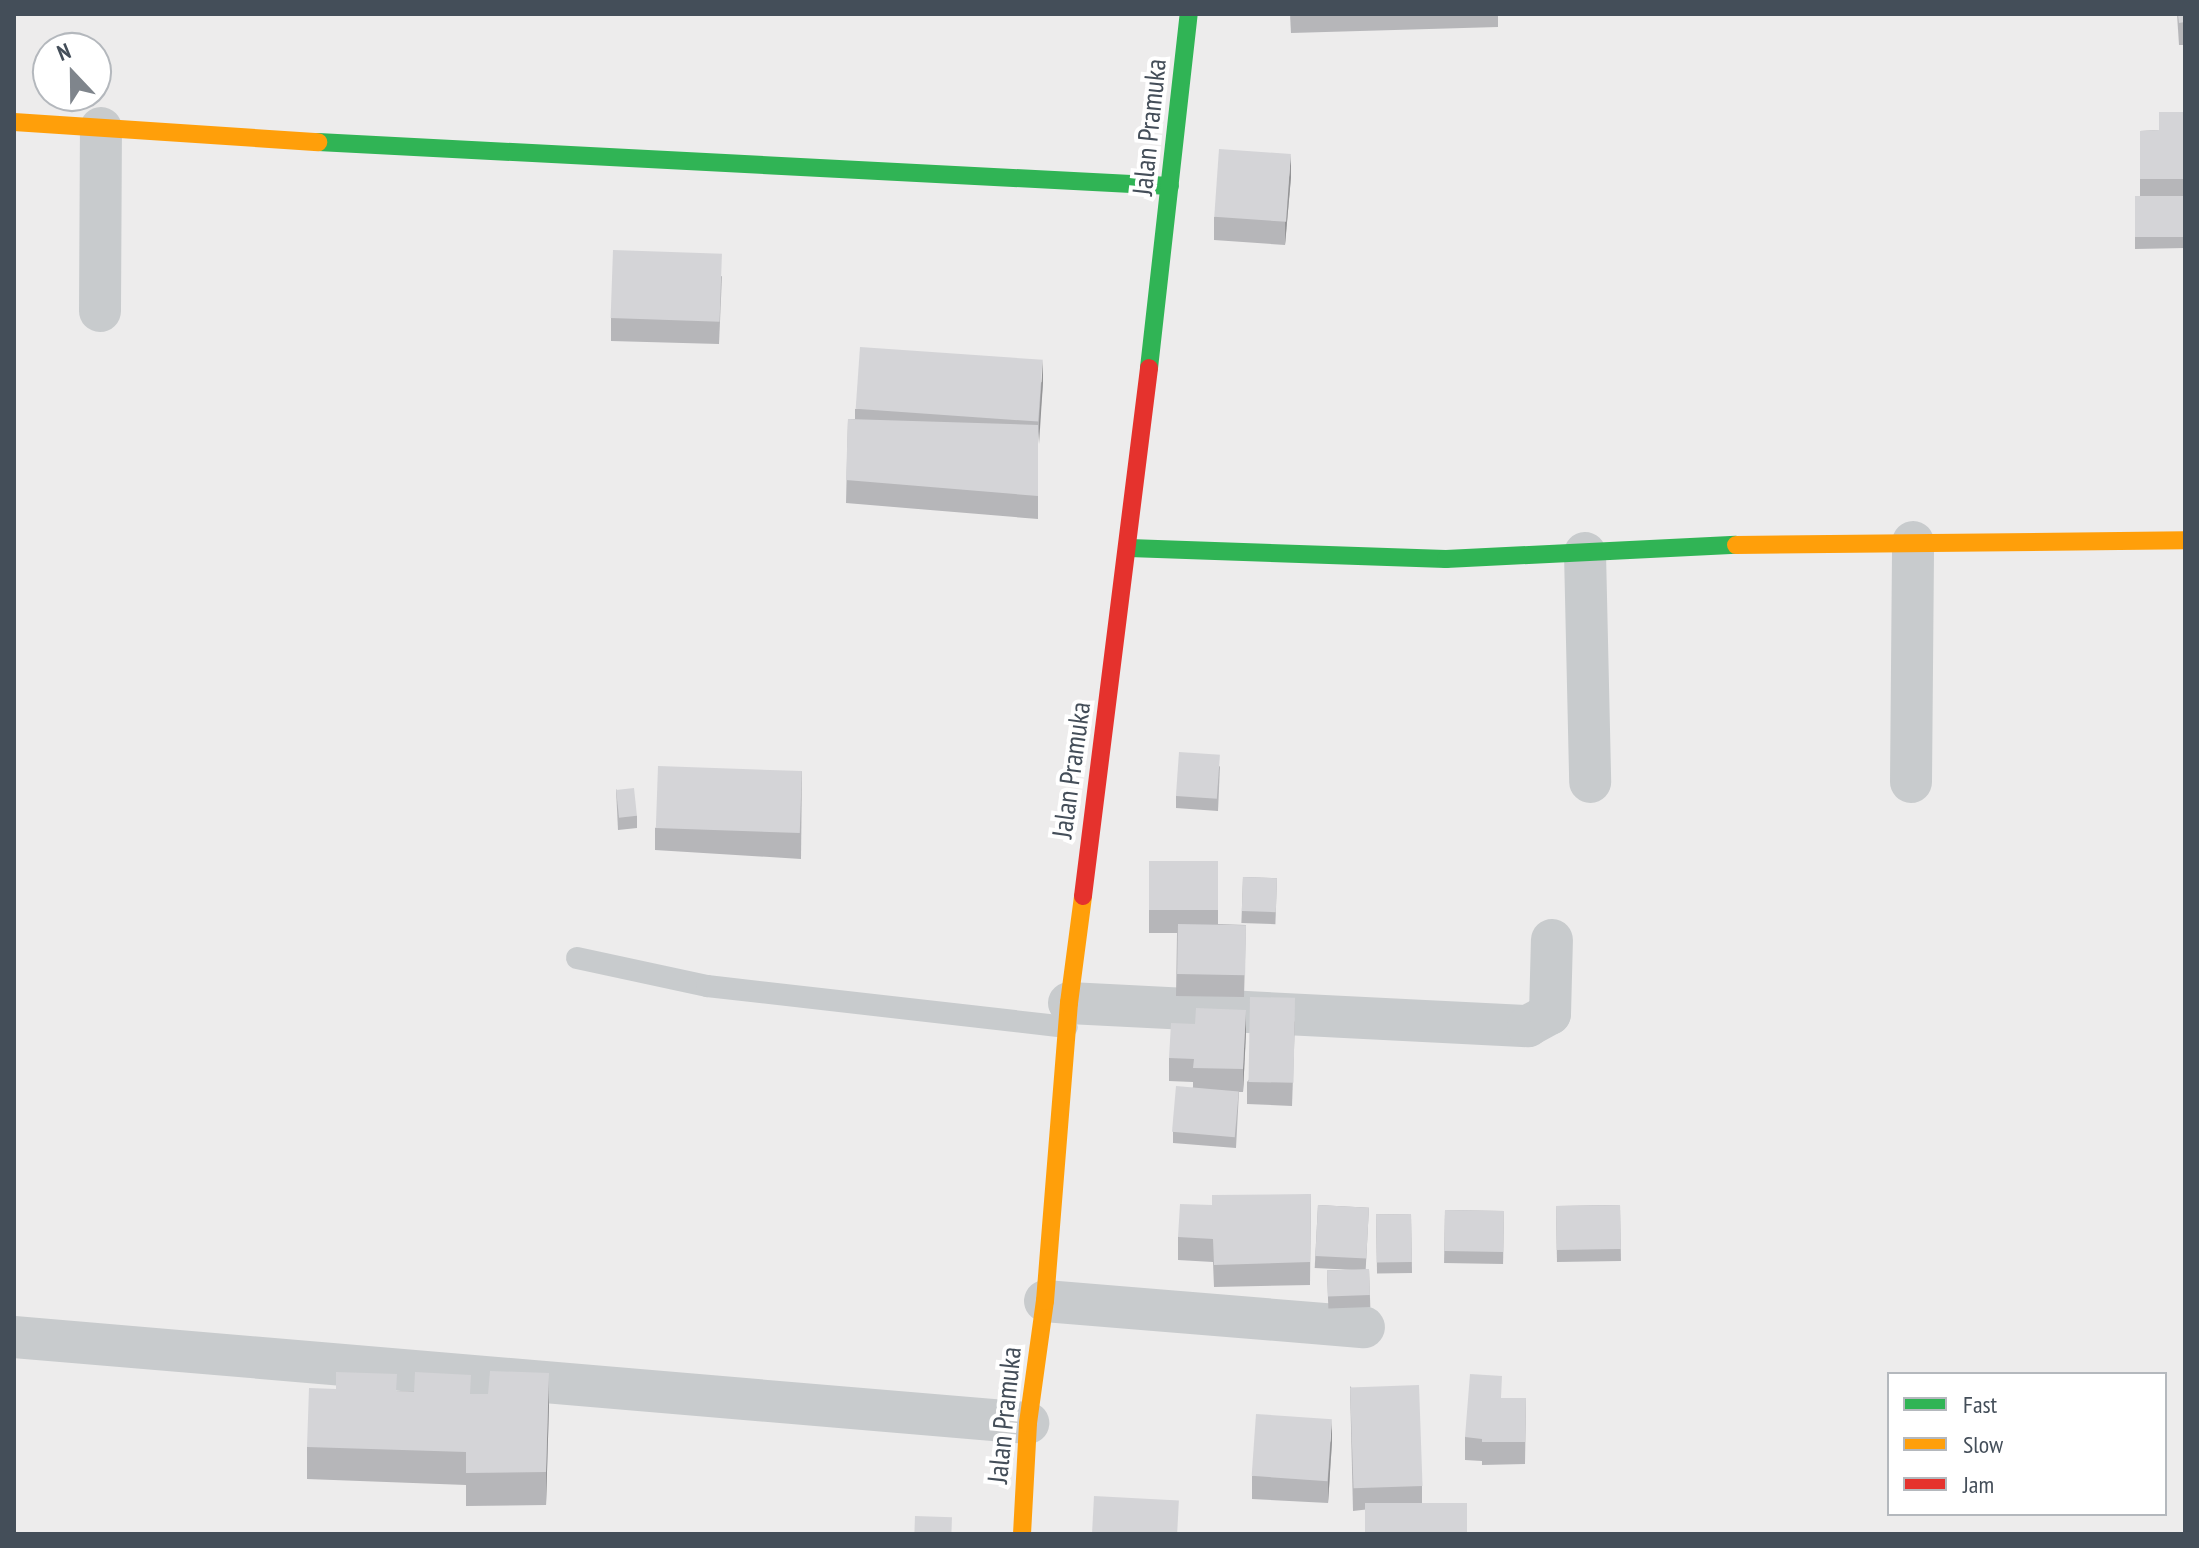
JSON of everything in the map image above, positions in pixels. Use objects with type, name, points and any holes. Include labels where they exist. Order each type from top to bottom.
[{"type":"street","name":"Jalan Pramuka","points":[[1022,1534],[1028,1423],[1045,1301],[1068,1015],[1129,548],[1189,14]]},
{"type":"street","points":[[14,122],[445,150],[1170,186]]},
{"type":"street","points":[[100,311],[101,128]]},
{"type":"street","points":[[1129,548],[1446,559],[1767,543],[2185,540]]},
{"type":"street","points":[[1911,782],[1913,542]]},
{"type":"street","points":[[1585,553],[1590,782]]},
{"type":"street","points":[[1068,1015],[1528,1026],[1550,1014],[1552,940]]},
{"type":"street","points":[[1045,1301],[1364,1327]]},
{"type":"street","points":[[14,1337],[1028,1423]]},
{"type":"lane","points":[[577,958],[707,986],[1068,1015]]},
{"type":"building","points":[[2178,14],[2185,14],[2185,22],[2179,23]]},
{"type":"building","points":[[2159,112],[2185,112],[2185,179],[2140,179],[2140,131],[2159,130]]},
{"type":"building","points":[[1219,149],[1291,154],[1286,222],[1214,217]]},
{"type":"building","points":[[2135,196],[2185,196],[2185,237],[2135,237]]},
{"type":"building","points":[[613,250],[722,254],[720,322],[611,318]]},
{"type":"building","points":[[860,347],[1043,360],[1038,422],[856,409]]},
{"type":"building","points":[[848,419],[1038,425],[1038,496],[846,480]]},
{"type":"building","points":[[1179,752],[1220,755],[1217,799],[1176,796]]},
{"type":"building","points":[[658,766],[802,771],[800,833],[656,828]]},
{"type":"building","points":[[634,788],[637,816],[619,818],[616,790]]},
{"type":"building","points":[[1149,861],[1218,861],[1218,910],[1149,910]]},
{"type":"building","points":[[1243,877],[1277,878],[1276,912],[1242,911]]},
{"type":"building","points":[[1178,924],[1246,925],[1245,975],[1177,974]]},
{"type":"building","points":[[1250,997],[1295,998],[1294,1083],[1249,1082]]},
{"type":"building","points":[[1196,1008],[1246,1010],[1243,1069],[1193,1068],[1194,1059],[1169,1058],[1171,1023],[1195,1024]]},
{"type":"building","points":[[1176,1086],[1239,1091],[1235,1137],[1172,1132]]},
{"type":"building","points":[[1311,1194],[1310,1262],[1214,1265],[1213,1239],[1178,1237],[1180,1204],[1212,1205],[1212,1195]]},
{"type":"building","points":[[1318,1205],[1369,1208],[1366,1259],[1315,1256]]},
{"type":"building","points":[[1620,1205],[1621,1249],[1557,1250],[1556,1206]]},
{"type":"building","points":[[1445,1210],[1504,1211],[1503,1252],[1444,1251]]},
{"type":"building","points":[[1411,1214],[1412,1262],[1377,1263],[1376,1215]]},
{"type":"building","points":[[1369,1269],[1370,1295],[1328,1296],[1327,1270]]},
{"type":"building","points":[[490,1371],[549,1373],[546,1472],[466,1473],[466,1452],[307,1447],[309,1388],[336,1389],[336,1372],[397,1374],[396,1391],[414,1392],[415,1372],[471,1375],[470,1394],[488,1394]]},
{"type":"building","points":[[1470,1374],[1502,1376],[1501,1398],[1526,1398],[1525,1442],[1482,1442],[1482,1439],[1465,1437]]},
{"type":"building","points":[[1419,1385],[1423,1486],[1354,1488],[1350,1387]]},
{"type":"building","points":[[1256,1414],[1332,1419],[1327,1481],[1252,1476]]},
{"type":"building","points":[[1094,1496],[1179,1500],[1177,1534],[1092,1534]]},
{"type":"building","points":[[1365,1503],[1467,1503],[1467,1534],[1365,1534]]},
{"type":"building","points":[[915,1516],[952,1517],[951,1534],[914,1534]]},
{"type":"traffic: fast","points":[[1149,368],[1189,14]]},
{"type":"traffic: fast","points":[[318,142],[1170,186]]},
{"type":"traffic: fast","points":[[1129,548],[1446,559],[1736,545]]},
{"type":"traffic: slow","points":[[14,122],[318,142]]},
{"type":"traffic: slow","points":[[1736,545],[2185,540]]},
{"type":"traffic: slow","points":[[1022,1534],[1028,1423],[1045,1301],[1069,1003],[1083,896]]},
{"type":"traffic: jam","points":[[1083,896],[1149,368]]}]
